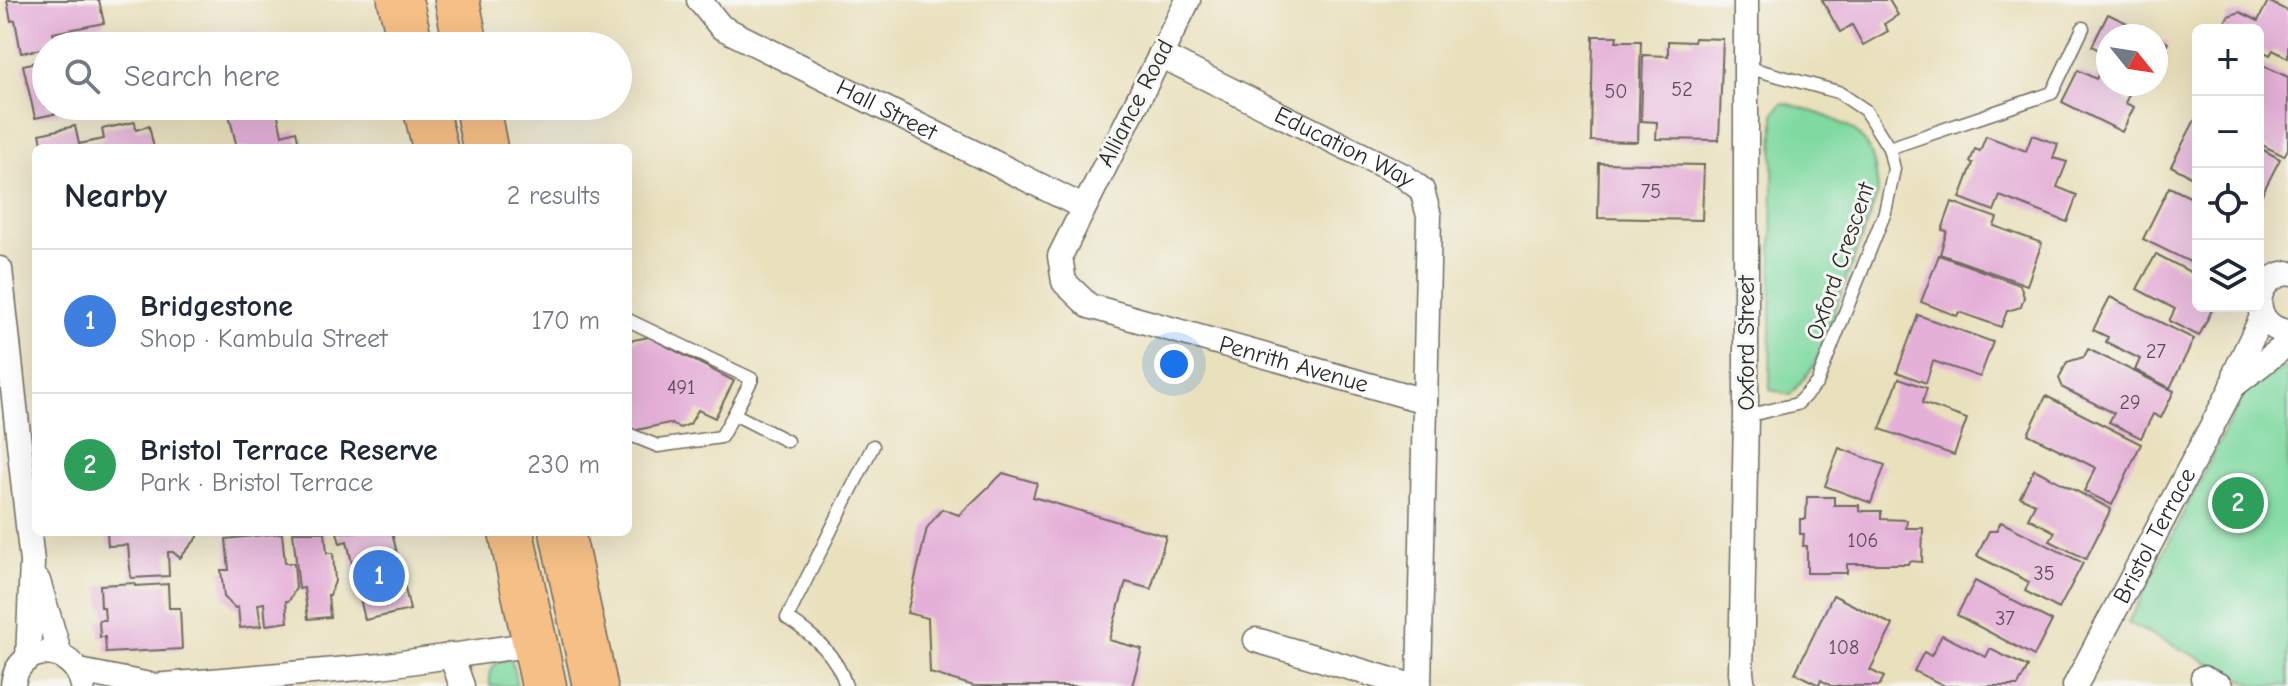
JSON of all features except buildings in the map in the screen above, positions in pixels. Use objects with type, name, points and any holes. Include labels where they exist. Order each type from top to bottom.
[{"type":"highway","points":[[400,0],[408,32]]},
{"type":"highway","points":[[457,0],[463,32]]},
{"type":"highway","points":[[428,120],[434,144]]},
{"type":"highway","points":[[480,120],[484,144]]},
{"type":"highway","points":[[512,536],[544,686]]},
{"type":"highway","points":[[563,536],[595,686]]},
{"type":"highway","points":[[534,644],[583,637]]},
{"type":"street","name":"Alliance Road","points":[[1083,207],[1188,0]]},
{"type":"street","name":"Oxford Street","points":[[1743,686],[1746,0]]},
{"type":"street","name":"Hall Street","points":[[699,1],[721,27],[1083,207]]},
{"type":"street","name":"Education Way","points":[[1160,55],[1404,176],[1422,190],[1429,216],[1419,686]]},
{"type":"street","name":"Penrith Avenue","points":[[1083,207],[1060,256],[1064,282],[1089,306],[1425,401]]},
{"type":"street","points":[[0,269],[32,562],[28,659]]},
{"type":"street","name":"Bristol Terrace","points":[[2075,686],[2233,386],[2236,371],[2262,317],[2259,299],[2262,290],[2274,277],[2288,273]]},
{"type":"street","points":[[2262,317],[2271,327],[2288,335]]},
{"type":"street","name":"Bristol Terrace","points":[[2233,386],[2281,349],[2288,335]]},
{"type":"street","points":[[32,562],[60,655]]},
{"type":"street","points":[[1256,640],[1412,686]]},
{"type":"street","points":[[13,686],[19,668],[39,654],[60,655],[71,661],[81,678],[154,686],[381,666],[534,644]]},
{"type":"street","points":[[451,655],[462,686]]},
{"type":"lane","points":[[1746,67],[1838,92],[1865,110],[1889,148],[2052,93],[2083,28]]},
{"type":"lane","name":"Oxford Crescent","points":[[1746,416],[1797,404],[1817,383],[1885,212],[1894,169],[1889,148]]},
{"type":"lane","points":[[632,322],[752,379],[721,437],[658,446],[632,436]]},
{"type":"lane","points":[[734,414],[787,441]]},
{"type":"lane","points":[[846,686],[841,669],[814,635],[787,618],[873,446]]},
{"type":"green space","points":[[1782,103],[1839,122],[1859,136],[1871,154],[1878,193],[1814,366],[1790,395],[1770,390],[1774,114]]},
{"type":"green space","points":[[2288,367],[2288,686],[2256,686],[2128,623],[2249,383]]},
{"type":"green space","points":[[511,659],[517,686],[490,686],[492,668]]},
{"type":"place","name":"Bristol Terrace Reserve","points":[[2238,503]]},
{"type":"place","name":"Bridgestone","points":[[379,576]]}]
